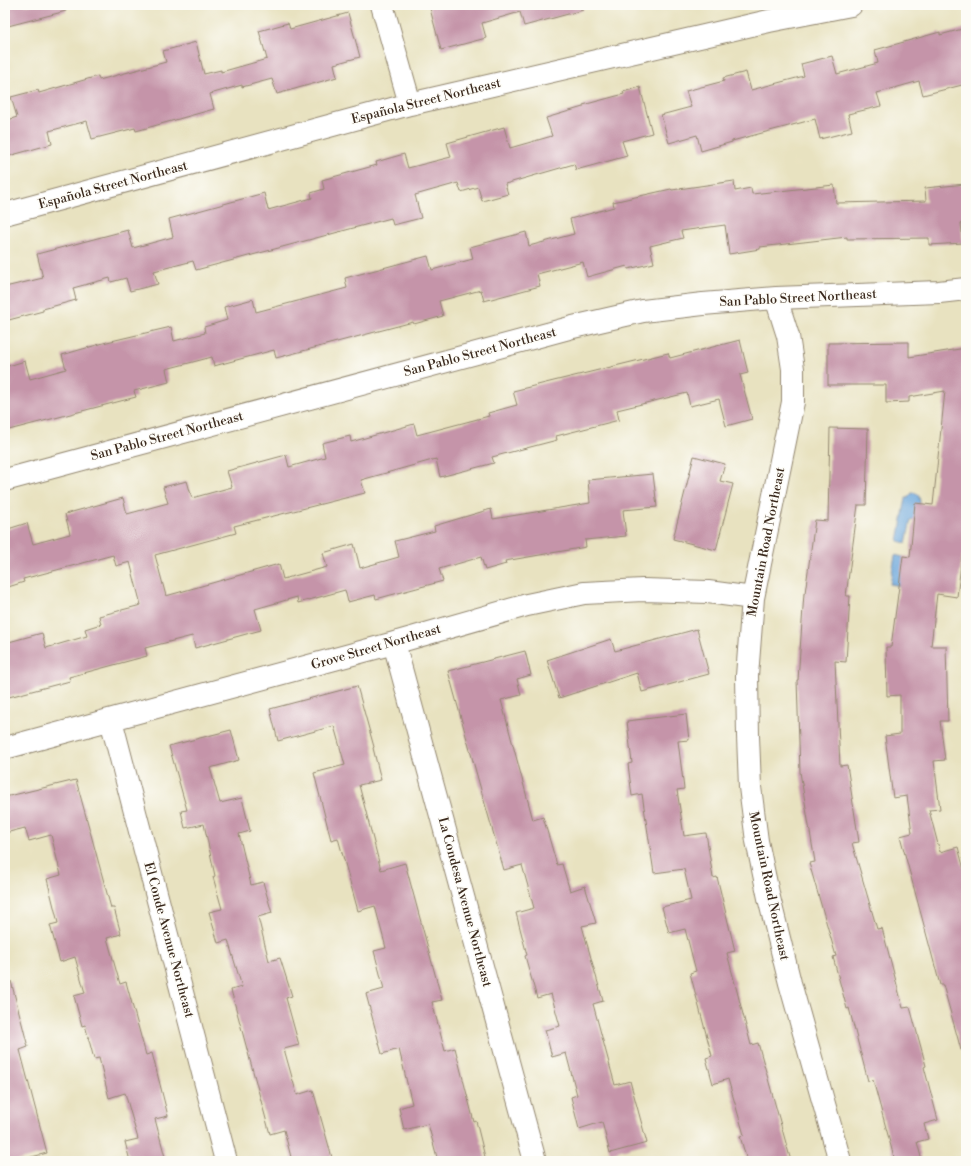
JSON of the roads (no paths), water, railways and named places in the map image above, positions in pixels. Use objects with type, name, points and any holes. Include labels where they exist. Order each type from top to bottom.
[{"type":"street","points":[[382,5],[410,104]]},
{"type":"street","name":"Española Street Northeast","points":[[5,214],[410,104],[769,21],[851,5]]},
{"type":"street","name":"San Pablo Street Northeast","points":[[5,480],[573,327],[643,311],[776,298],[939,292],[966,289]]},
{"type":"street","name":"Mountain Road Northeast","points":[[776,298],[788,336],[793,369],[793,402],[753,598],[747,676],[750,787],[757,841],[769,898],[790,983],[840,1161]]},
{"type":"street","name":"Grove Street Northeast","points":[[5,748],[394,643],[527,605],[584,593],[650,590],[708,592],[753,598]]},
{"type":"street","name":"La Condesa Avenue Northeast","points":[[394,643],[535,1161]]},
{"type":"street","name":"El Conde Avenue Northeast","points":[[111,720],[226,1161]]},
{"type":"water","points":[[913,492],[918,494],[920,501],[917,521],[911,520],[906,543],[898,541],[906,498],[908,498]]},
{"type":"water","points":[[895,555],[907,558],[902,586],[890,584]]}]
